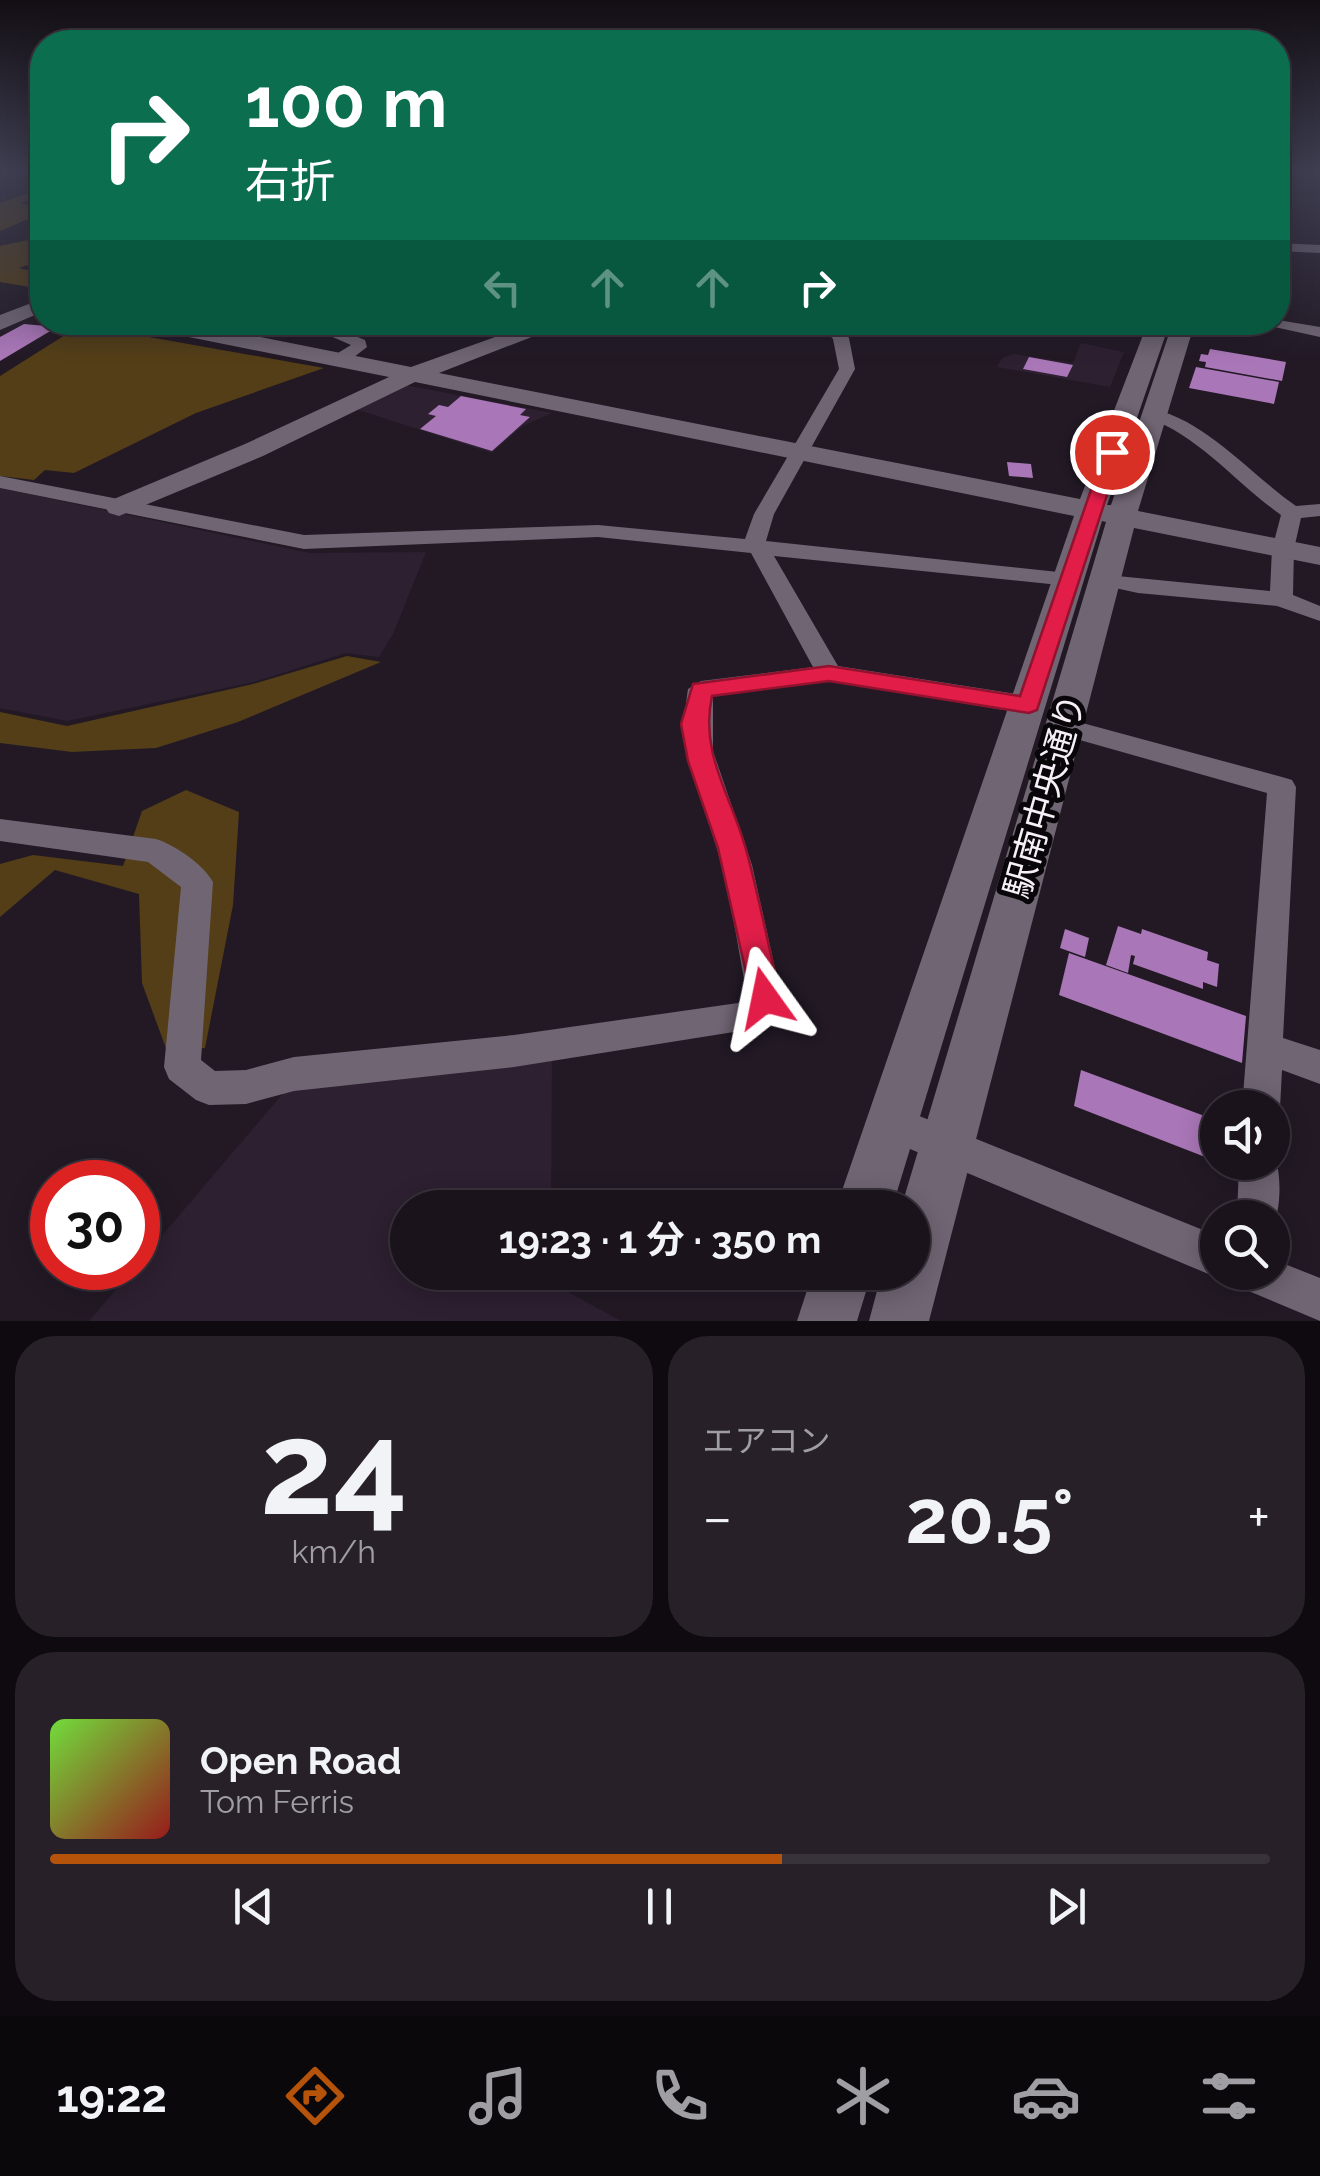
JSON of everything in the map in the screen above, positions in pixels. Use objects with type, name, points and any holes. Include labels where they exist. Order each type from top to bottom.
[{"type":"street","points":[[1290,248],[1320,249]]},
{"type":"street","points":[[14,295],[30,300]]},
{"type":"street","points":[[0,323],[30,309]]},
{"type":"street","points":[[1290,327],[1320,332]]},
{"type":"street","points":[[245,335],[340,360],[1320,556]]},
{"type":"street","points":[[339,335],[359,343],[340,360]]},
{"type":"street","points":[[119,506],[254,450],[414,374],[523,335]]},
{"type":"street","points":[[829,673],[755,541],[764,514],[846,369],[838,335]]},
{"type":"street","name":"駅南中央通り","points":[[930,1206],[1047,716],[1154,335]]},
{"type":"street","name":"駅南中央通り","points":[[1106,512],[1154,414],[1180,335]]},
{"type":"street","points":[[1154,414],[1181,423],[1252,485],[1292,513],[1320,510]]},
{"type":"street","points":[[0,482],[315,543],[567,530],[1280,599],[1320,614]]},
{"type":"street","points":[[1280,599],[1282,549],[1292,513]]},
{"type":"street","points":[[0,830],[156,852],[197,882],[182,1067],[209,1088],[246,1087],[294,1074],[514,1051],[747,1017],[765,998],[732,848],[701,761],[693,724],[701,689],[829,673],[1047,716],[1282,787],[1263,1090]]},
{"type":"street","name":"駅南中央通り","points":[[870,1190],[1047,716]]},
{"type":"street","points":[[1264,1047],[1320,1067]]},
{"type":"street","points":[[892,1123],[1200,1249]]},
{"type":"street","points":[[1290,1287],[1320,1300]]},
{"type":"street","points":[[827,1321],[837,1290]]},
{"type":"street","name":"駅南中央通り","points":[[899,1321],[907,1290]]},
{"type":"shaded area","points":[[28,240],[30,264],[19,268],[30,271],[30,287],[0,282],[0,246]]},
{"type":"shaded area","points":[[65,335],[138,335],[324,368],[196,413],[74,473],[45,470],[34,480],[0,476],[0,376]]},
{"type":"shaded area","points":[[1081,343],[1124,352],[1110,387],[997,367],[1002,358],[1014,354],[1073,363]]},
{"type":"shaded area","points":[[405,385],[552,413],[523,426],[492,453],[352,408]]},
{"type":"shaded area","points":[[0,488],[310,553],[426,552],[393,634],[379,657],[346,653],[254,682],[67,721],[0,708]]},
{"type":"shaded area","points":[[347,656],[381,662],[238,722],[156,748],[72,752],[0,743],[0,712],[67,726],[253,684]]},
{"type":"shaded area","points":[[186,790],[239,812],[233,905],[205,1048],[167,1051],[142,983],[139,894],[55,870],[0,917],[0,864],[33,855],[123,866],[142,811]]},
{"type":"shaded area","points":[[552,1055],[551,1190],[390,1190],[390,1290],[565,1290],[621,1321],[89,1321],[115,1290],[160,1290],[160,1238],[292,1083]]},
{"type":"building","points":[[24,324],[30,325],[30,335],[44,335],[0,361],[0,337]]},
{"type":"building","points":[[1210,349],[1286,362],[1282,381],[1205,367],[1206,362],[1199,361],[1201,354],[1208,355]]},
{"type":"building","points":[[1029,357],[1073,365],[1067,377],[1023,369]]},
{"type":"building","points":[[1196,367],[1279,382],[1274,404],[1189,388]]},
{"type":"building","points":[[461,396],[526,409],[520,415],[530,417],[492,451],[420,429],[436,416],[428,414],[439,405],[448,407]]},
{"type":"building","points":[[1007,462],[1031,464],[1033,478],[1009,476]]},
{"type":"building","points":[[1118,926],[1141,934],[1142,929],[1208,952],[1207,960],[1219,964],[1217,987],[1203,982],[1203,989],[1133,964],[1135,956],[1131,955],[1128,973],[1106,965]]},
{"type":"building","points":[[1065,929],[1089,938],[1085,957],[1060,948]]},
{"type":"building","points":[[1069,953],[1246,1016],[1242,1063],[1059,995]]},
{"type":"building","points":[[1081,1070],[1200,1114],[1200,1155],[1074,1106]]},
{"type":"route","points":[[765,998],[732,848],[701,761],[693,724],[701,689],[829,673],[1029,705],[1112,452]]}]
